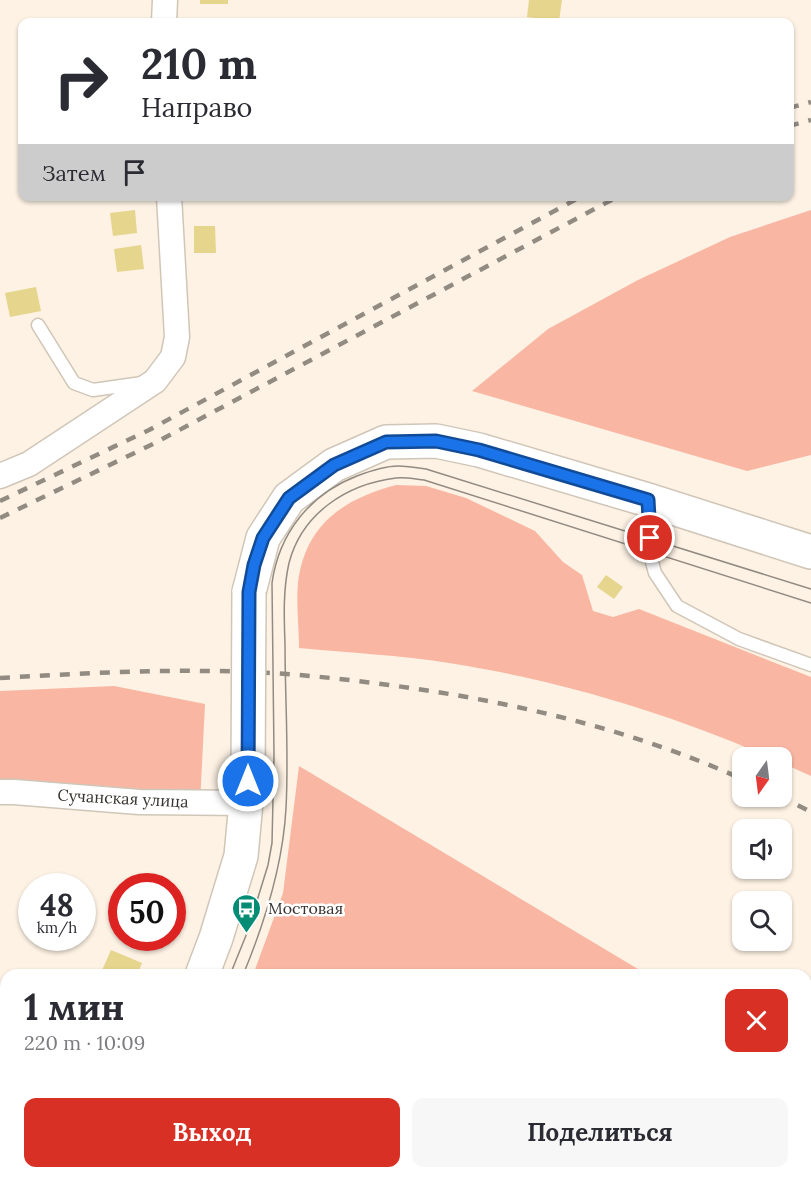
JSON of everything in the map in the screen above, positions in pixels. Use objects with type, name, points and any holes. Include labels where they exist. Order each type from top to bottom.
[{"type":"main road","points":[[204,969],[216,938],[240,856],[247,792],[249,592],[254,565],[263,538],[289,498],[334,465],[386,442],[436,441],[479,450],[648,500],[811,552]]},
{"type":"street","points":[[164,18],[165,0]]},
{"type":"street","points":[[0,476],[29,464],[155,381],[173,357],[177,337],[169,201]]},
{"type":"street","name":"Сучанская улица","points":[[0,792],[139,802],[247,792]]},
{"type":"lane","points":[[38,325],[74,383],[93,390],[155,381]]},
{"type":"lane","points":[[648,500],[650,551],[655,573],[677,606],[739,639],[811,664]]},
{"type":"shaded area","points":[[811,210],[811,455],[747,471],[472,391],[548,329],[638,280],[730,237]]},
{"type":"shaded area","points":[[396,485],[426,486],[466,498],[535,531],[563,562],[582,575],[593,611],[613,617],[639,609],[811,677],[811,776],[792,767],[792,747],[745,747],[652,712],[572,689],[449,663],[299,648],[298,583],[309,545],[318,530],[330,518],[359,498]]},
{"type":"shaded area","points":[[114,686],[205,704],[200,804],[0,791],[0,691]]},
{"type":"shaded area","points":[[299,766],[638,969],[255,969],[283,893]]},
{"type":"building","points":[[200,0],[228,0],[228,4],[200,4]]},
{"type":"building","points":[[529,0],[562,0],[559,18],[527,17]]},
{"type":"building","points":[[135,210],[137,233],[113,236],[110,213]]},
{"type":"building","points":[[194,226],[215,226],[216,253],[194,253]]},
{"type":"building","points":[[141,245],[144,269],[117,272],[114,249]]},
{"type":"building","points":[[36,287],[41,311],[10,317],[5,293]]},
{"type":"building","points":[[606,575],[623,587],[614,599],[597,587]]},
{"type":"building","points":[[111,951],[113,951],[142,963],[140,969],[103,969]]},
{"type":"tram line","points":[[232,969],[247,933],[268,865],[272,843],[274,755],[272,583],[276,565],[290,532],[311,505],[325,493],[357,476],[382,468],[401,466],[426,469],[811,589]]},
{"type":"tram line","points":[[245,969],[272,893],[284,830],[287,767],[284,613],[289,563],[304,529],[329,504],[344,494],[378,481],[399,478],[424,480],[811,603]]},
{"type":"railway","points":[[794,107],[811,102]]},
{"type":"railway","points":[[794,125],[811,120]]},
{"type":"railway","points":[[0,501],[149,430],[573,201]]},
{"type":"railway","points":[[0,518],[153,444],[610,201]]},
{"type":"railway","points":[[0,678],[130,672],[231,671],[344,679],[480,699],[569,719],[657,745],[732,775]]},
{"type":"railway","points":[[792,802],[811,812]]},
{"type":"place","name":"Мостовая","points":[[247,934]]},
{"type":"route","points":[[248,781],[249,592],[254,565],[263,538],[289,498],[334,465],[386,442],[436,441],[479,450],[648,500],[650,538]]}]
